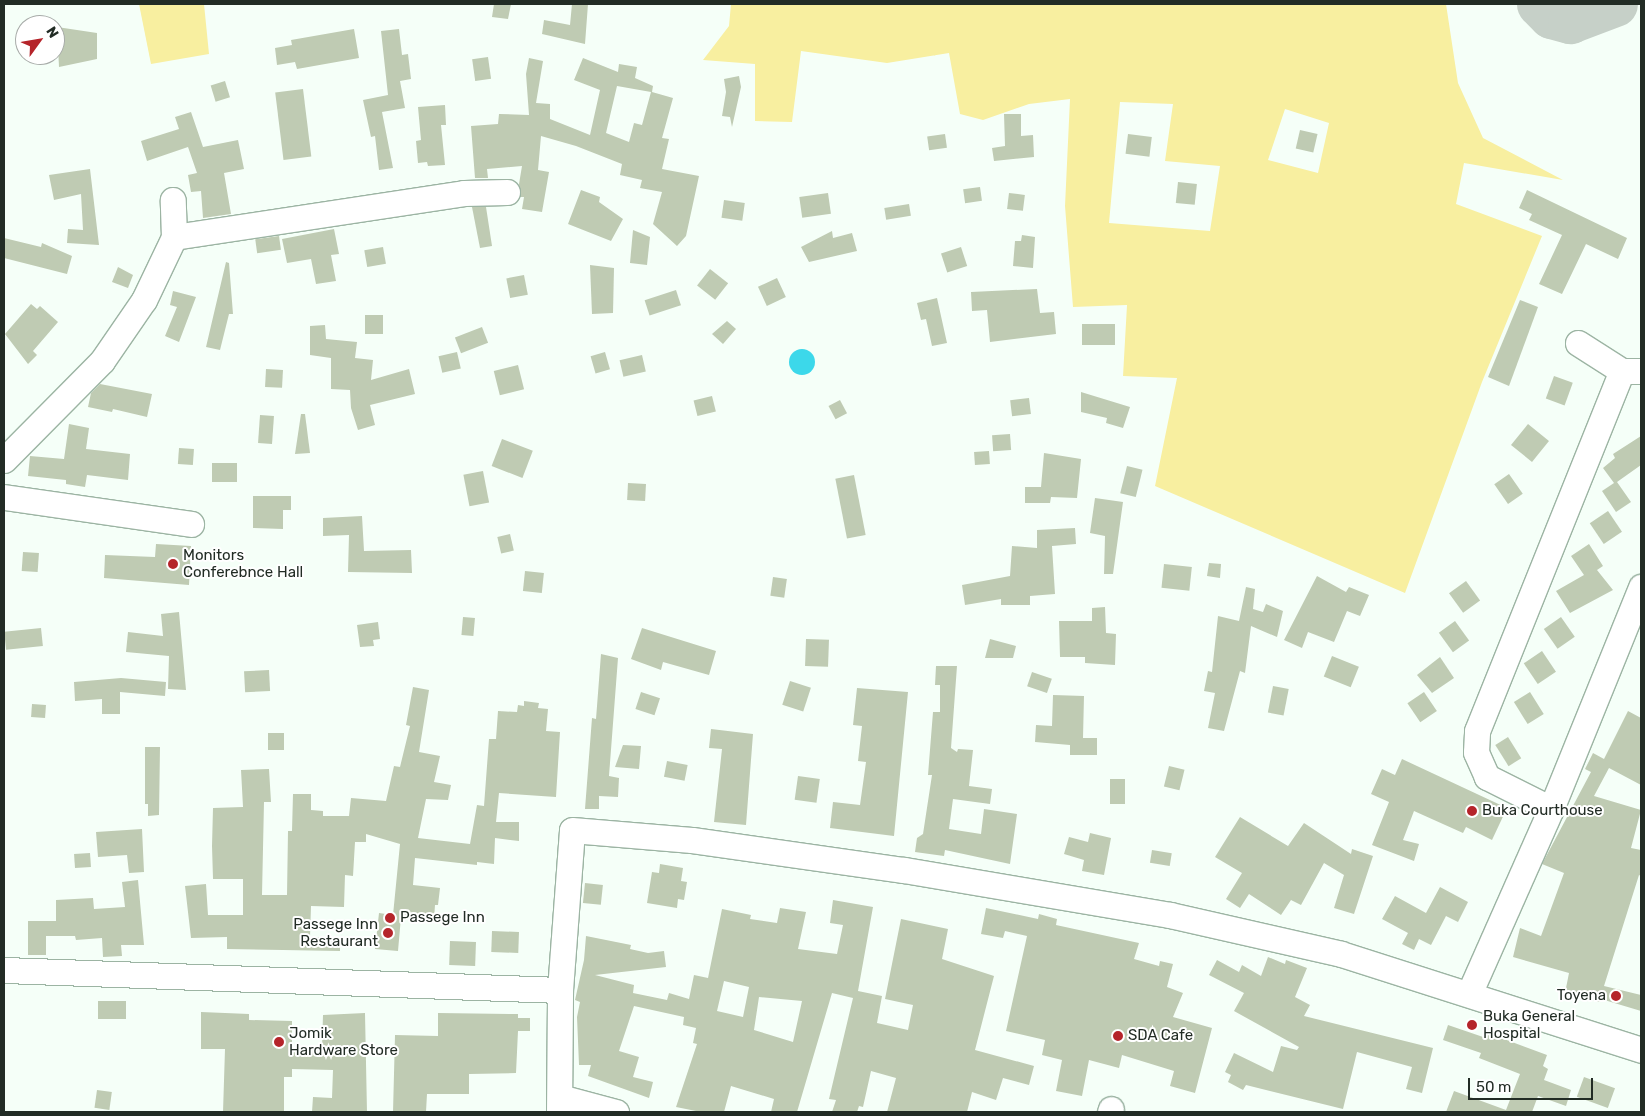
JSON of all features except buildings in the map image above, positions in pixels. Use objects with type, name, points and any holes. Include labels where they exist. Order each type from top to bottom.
[{"type":"street","points":[[174,237],[464,193],[506,192]]},
{"type":"street","points":[[4,460],[102,361],[144,300],[174,237],[173,200]]},
{"type":"street","points":[[1551,809],[1487,777],[1476,752],[1477,731],[1632,371],[1578,344]]},
{"type":"street","points":[[4,497],[191,524]]},
{"type":"street","points":[[1469,994],[1551,809],[1641,587]]},
{"type":"street","points":[[616,1112],[559,1104],[560,990],[572,830],[692,840],[904,870],[1170,914],[1341,954],[1641,1050]]},
{"type":"street","points":[[4,970],[560,990]]},
{"type":"shaded area","points":[[139,4],[204,4],[209,54],[151,64]]},
{"type":"shaded area","points":[[731,4],[1446,4],[1458,83],[1483,138],[1563,180],[1464,163],[1456,204],[1542,236],[1482,382],[1405,593],[1155,486],[1177,378],[1123,376],[1127,305],[1073,307],[1065,206],[1070,99],[1029,104],[983,120],[960,114],[949,53],[887,63],[801,51],[792,122],[755,121],[755,64],[703,60],[729,26]],"holes":[[[1120,102],[1173,104],[1165,161],[1220,166],[1210,231],[1109,223]],[[1285,109],[1329,123],[1318,173],[1268,160]]]},
{"type":"water","points":[[802,349],[811,353],[815,362],[811,371],[802,375],[793,371],[789,362],[793,353]]},
{"type":"taxiway","points":[[1539,4],[1551,16],[1570,21],[1615,4]]},
{"type":"place","name":"Monitors Conferebnce Hall","points":[[173,564]]},
{"type":"place","name":"Buka Courthouse","points":[[1472,811]]},
{"type":"place","name":"Passege Inn","points":[[390,918]]},
{"type":"place","name":"Passege Inn Restaurant","points":[[388,933]]},
{"type":"place","name":"Toyena","points":[[1616,996]]},
{"type":"place","name":"Buka General Hospital","points":[[1472,1025]]},
{"type":"place","name":"SDA Cafe","points":[[1118,1036]]},
{"type":"place","name":"Jomik Hardware Store","points":[[279,1042]]}]
